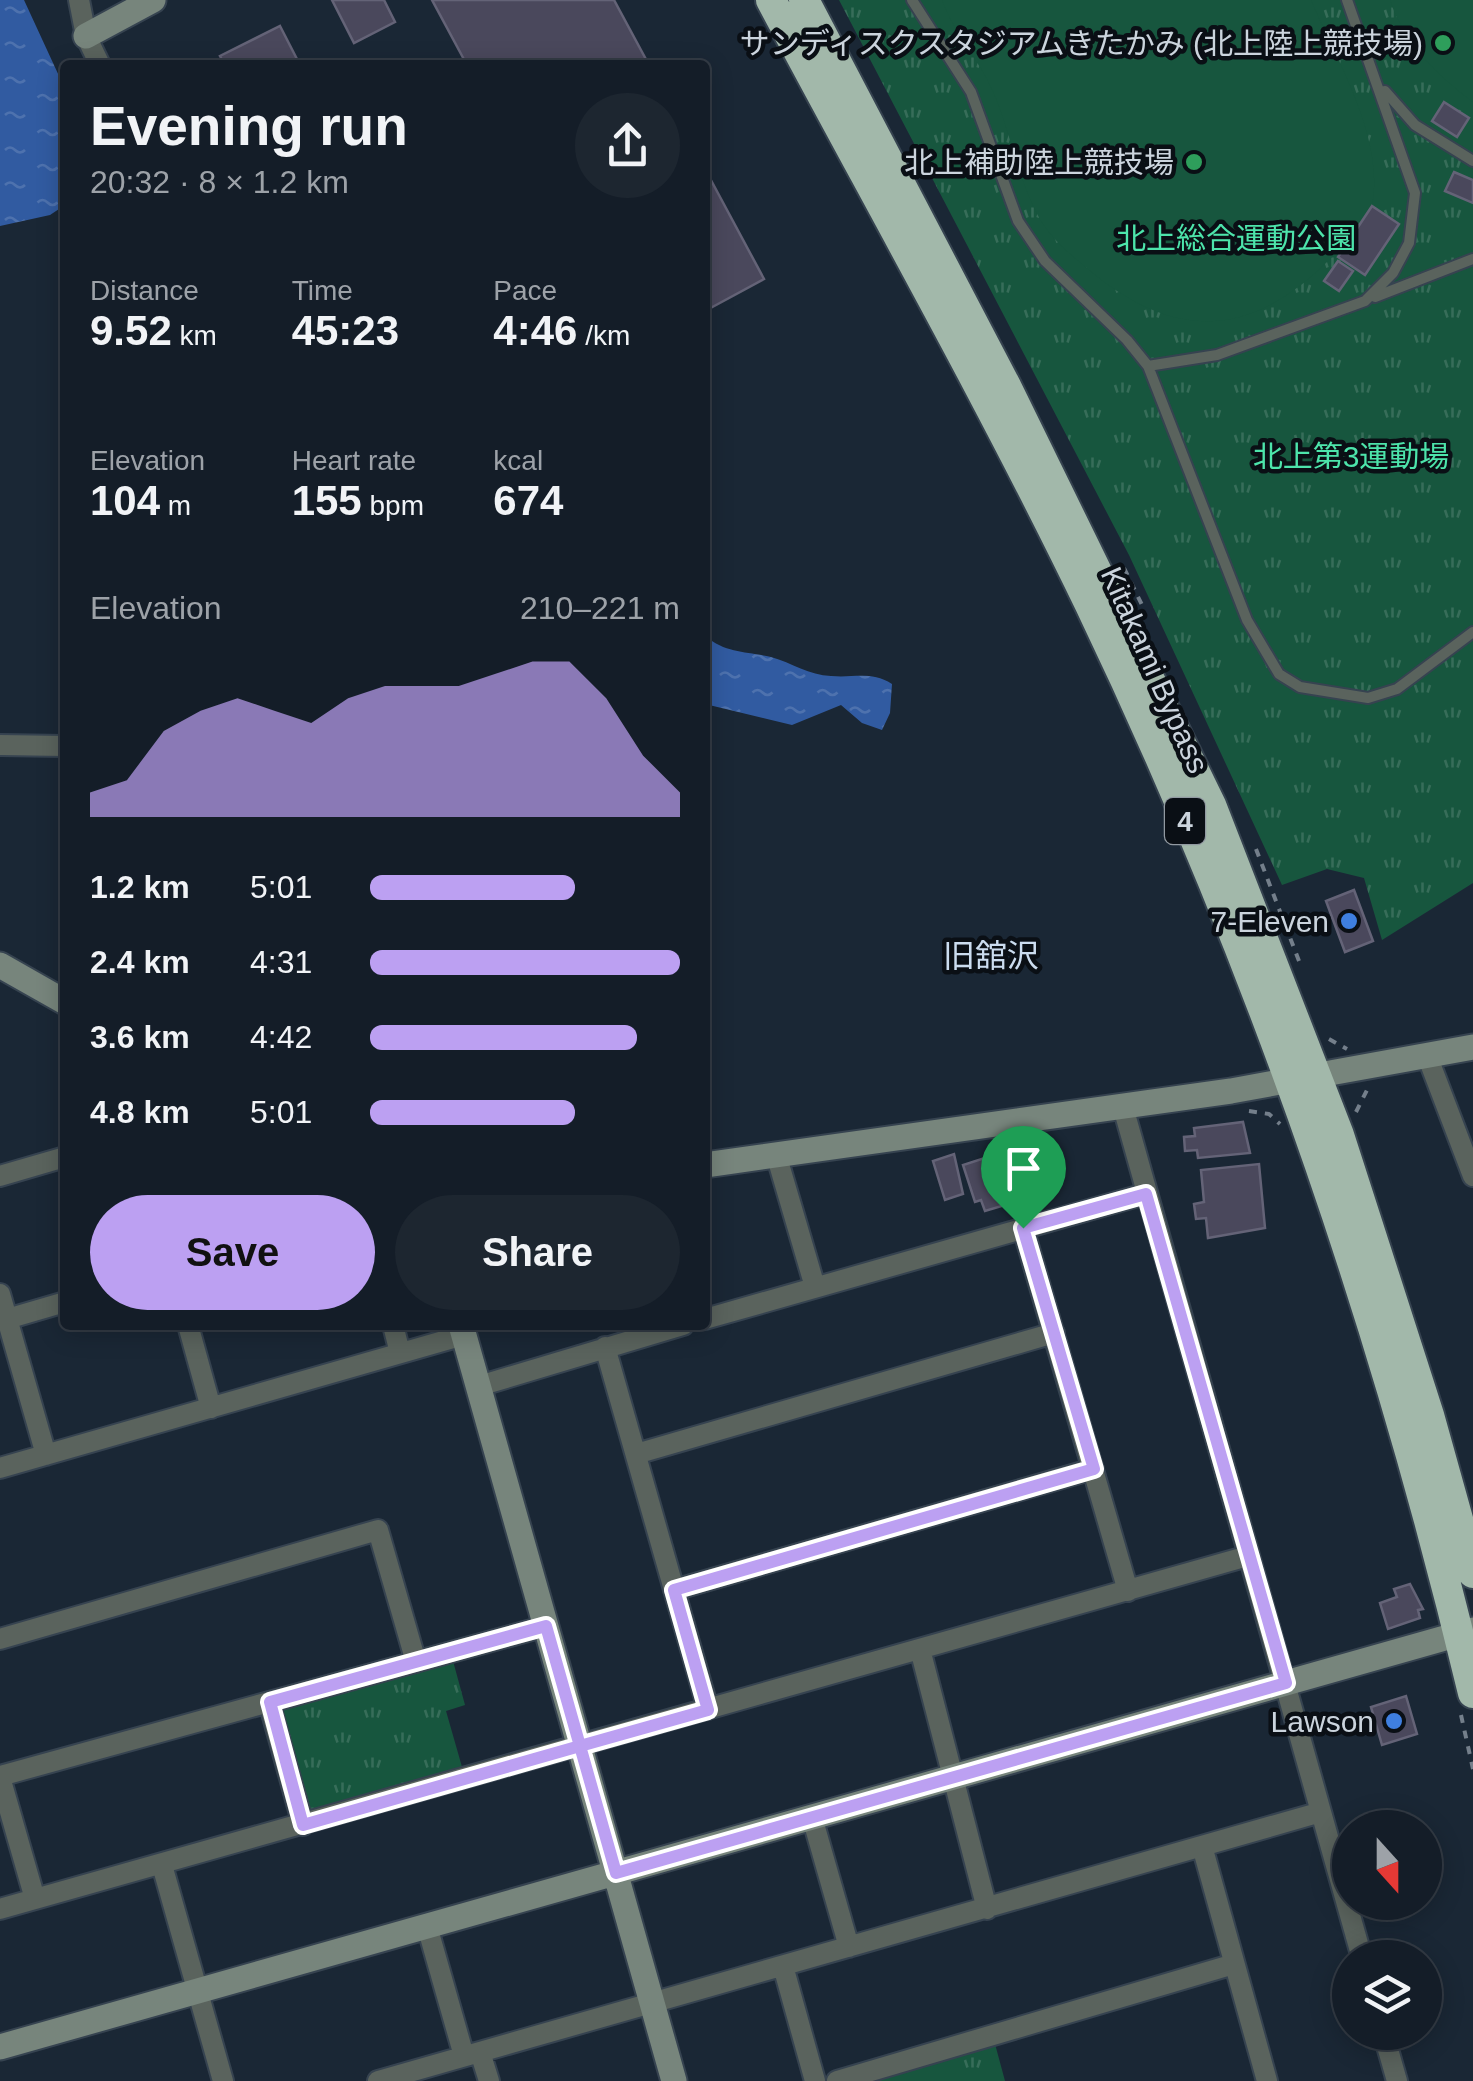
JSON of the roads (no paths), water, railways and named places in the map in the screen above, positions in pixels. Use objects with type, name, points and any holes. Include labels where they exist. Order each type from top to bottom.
[{"type":"highway","name":"Kitakami Bypass","points":[[772,0],[1090,606],[1304,1080],[1466,1632],[1473,1693]]},
{"type":"highway","name":"Kitakami Bypass","points":[[804,0],[1120,614],[1210,804],[1304,1080],[1429,1415],[1473,1572]]},
{"type":"street","points":[[79,0],[86,36],[98,60]]},
{"type":"street","points":[[86,36],[153,0]]},
{"type":"street","points":[[0,746],[60,746]]},
{"type":"street","points":[[0,966],[60,999]]},
{"type":"street","points":[[710,1164],[1122,1108],[1304,1080],[1473,1048]]},
{"type":"street","points":[[1428,1058],[1466,1134],[1473,1176]]},
{"type":"street","points":[[1122,1108],[1357,1940]]},
{"type":"street","points":[[776,1154],[815,1287]]},
{"type":"street","points":[[0,1176],[60,1158]]},
{"type":"street","points":[[710,1318],[1146,1194]]},
{"type":"street","points":[[1023,1228],[1128,1590]]},
{"type":"street","points":[[0,1294],[7,1320],[7,1343],[46,1455]]},
{"type":"street","points":[[7,1320],[60,1304]]},
{"type":"street","points":[[189,1330],[211,1408]]},
{"type":"street","points":[[394,1330],[400,1353]]},
{"type":"street","points":[[0,1468],[400,1353],[463,1330],[674,2081]]},
{"type":"street","points":[[479,1386],[666,1330]]},
{"type":"street","points":[[636,1454],[1054,1334]]},
{"type":"street","points":[[606,1348],[708,1710]]},
{"type":"street","points":[[674,1590],[1094,1469]]},
{"type":"street","points":[[0,1639],[378,1530],[416,1662]]},
{"type":"street","points":[[0,1909],[1248,1556]]},
{"type":"street","points":[[34,1899],[0,1776],[546,1626]]},
{"type":"street","points":[[0,2047],[1466,1632]]},
{"type":"street","points":[[920,1649],[987,1909]]},
{"type":"street","points":[[270,1702],[303,1825]]},
{"type":"street","points":[[378,2081],[1320,1812]]},
{"type":"street","points":[[812,1817],[849,1947]]},
{"type":"street","points":[[1202,1846],[1267,2081]]},
{"type":"street","points":[[162,1865],[223,2081]]},
{"type":"street","points":[[427,1926],[472,2054],[488,2081]]},
{"type":"street","points":[[837,2081],[1234,1964]]},
{"type":"street","points":[[783,1966],[815,2081]]},
{"type":"street","points":[[1388,2050],[1397,2081]]},
{"type":"lane","points":[[912,0],[971,92],[1018,221],[1045,262],[1127,340],[1148,366],[1247,620],[1279,674],[1300,687],[1368,698],[1398,689],[1473,632]]},
{"type":"lane","points":[[1346,0],[1408,166],[1414,217],[1409,243],[1392,273],[1365,301]]},
{"type":"lane","points":[[1376,78],[1415,125],[1473,161]]},
{"type":"lane","points":[[1148,366],[1217,354],[1473,259]]},
{"type":"water","points":[[0,0],[24,0],[60,78],[60,208],[50,215],[0,226]]},
{"type":"water","points":[[710,640],[729,649],[771,657],[815,673],[870,676],[892,684],[890,713],[882,730],[862,723],[841,705],[792,725],[710,705]]},
{"type":"place","name":"サンディスクスタジアムきたかみ (北上陸上競技場)","points":[[1443,43]]},
{"type":"place","name":"北上補助陸上競技場","points":[[1194,162]]},
{"type":"place","name":"7-Eleven","points":[[1349,921]]},
{"type":"place","name":"Lawson","points":[[1394,1721]]},
{"type":"district","name":"旧舘沢","points":[[991,956]]},
{"type":"park label","name":"北上総合運動公園","points":[[1236,238]]},
{"type":"park label","name":"北上第3運動場","points":[[1351,456]]}]
